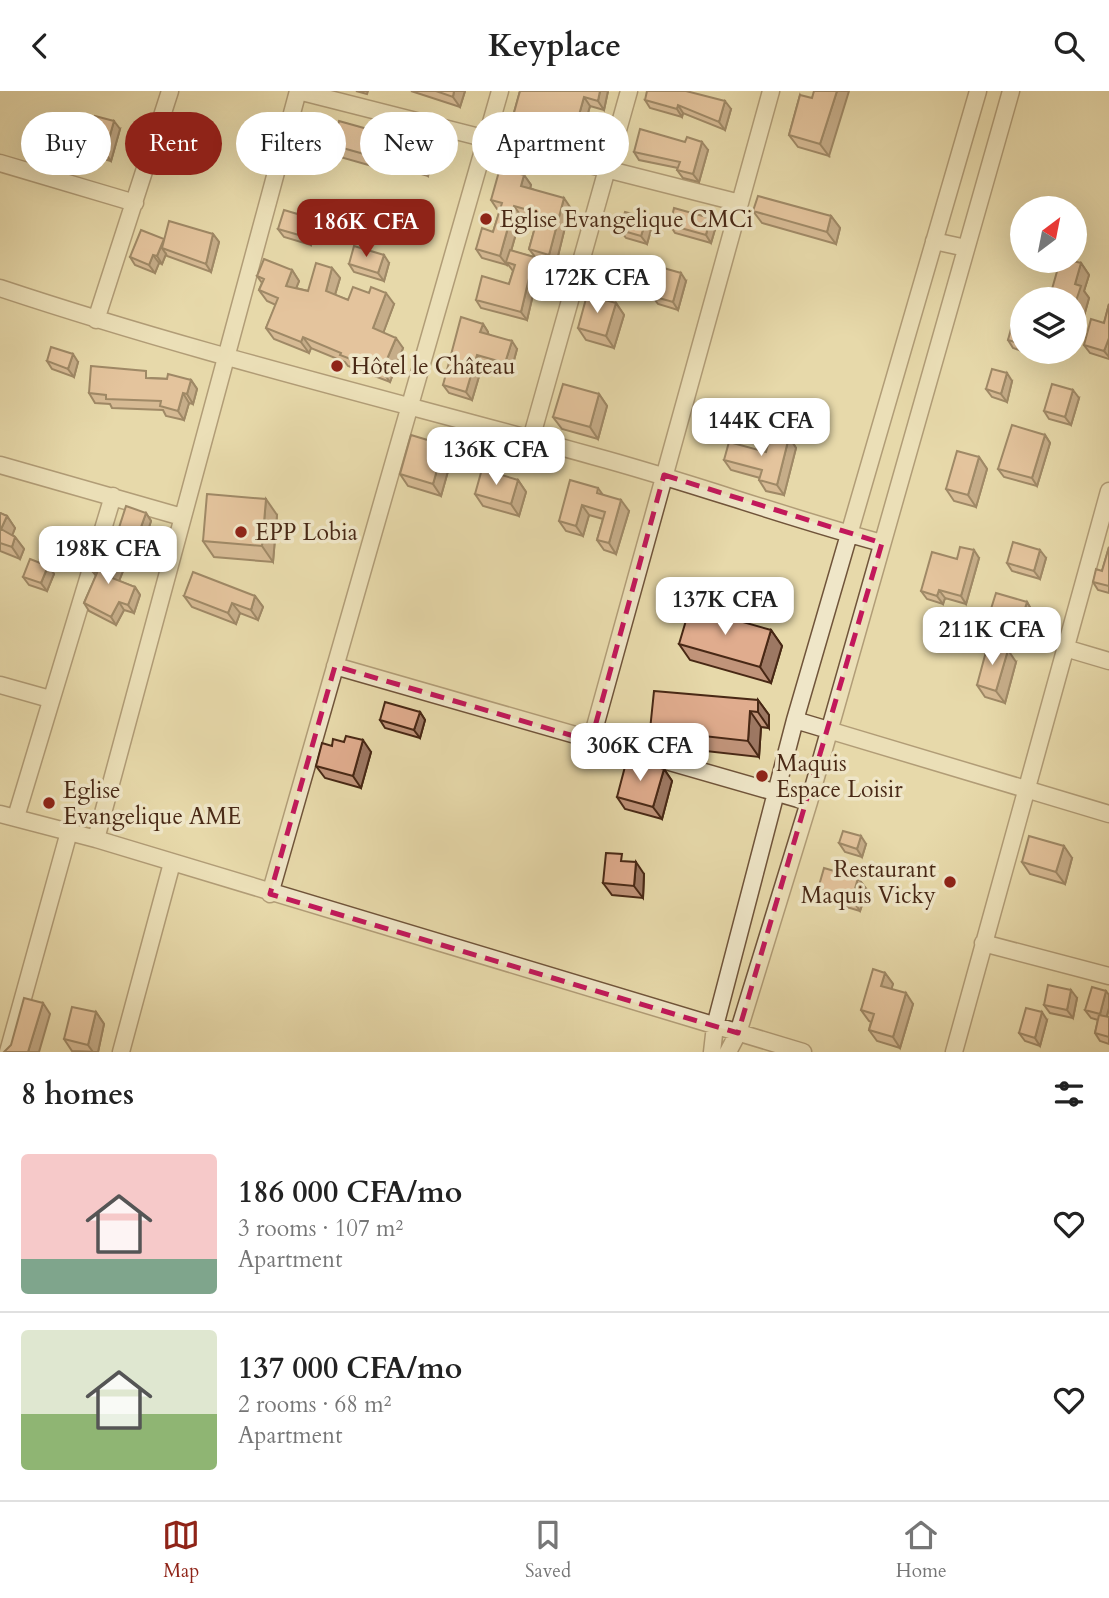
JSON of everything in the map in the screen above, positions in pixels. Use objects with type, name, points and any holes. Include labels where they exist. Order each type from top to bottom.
[{"type":"street","points":[[96,320],[170,91]]},
{"type":"street","points":[[96,839],[298,91],[472,136]]},
{"type":"street","points":[[494,112],[500,91]]},
{"type":"street","points":[[623,112],[629,91]]},
{"type":"street","points":[[590,741],[771,91]]},
{"type":"street","points":[[712,1052],[715,1026],[778,794],[795,720],[978,91]]},
{"type":"street","points":[[728,1052],[738,1033],[809,802],[1011,91]]},
{"type":"street","points":[[0,163],[135,203]]},
{"type":"street","points":[[271,894],[476,175]]},
{"type":"street","points":[[531,439],[605,175]]},
{"type":"street","points":[[629,175],[740,203]]},
{"type":"street","points":[[934,241],[967,248]]},
{"type":"street","points":[[0,288],[96,320],[226,357],[664,475],[882,543]]},
{"type":"street","points":[[0,465],[182,517]]},
{"type":"street","points":[[954,1052],[1025,789],[1105,516],[1109,491]]},
{"type":"street","points":[[113,496],[50,699],[8,816],[96,839],[271,894],[803,1052]]},
{"type":"street","points":[[1065,649],[1109,661]]},
{"type":"street","points":[[335,666],[809,802]]},
{"type":"street","points":[[0,685],[50,699]]},
{"type":"street","points":[[795,720],[1109,814]]},
{"type":"street","points":[[8,1052],[69,832]]},
{"type":"street","points":[[121,1052],[172,863]]},
{"type":"street","points":[[983,943],[1109,976]]},
{"type":"highlighted area","points":[[664,475],[882,543],[738,1033],[270,894],[335,666],[591,741]]},
{"type":"building","points":[[436,91],[454,91],[453,97]]},
{"type":"building","points":[[520,91],[600,91],[598,101],[584,97],[580,112],[514,112]]},
{"type":"building","points":[[647,91],[686,91],[725,101],[719,122],[678,105],[677,109],[645,100]]},
{"type":"building","points":[[814,91],[837,91],[820,144],[789,135],[800,95],[812,98]]},
{"type":"building","points":[[346,123],[360,127],[360,153],[346,149]]},
{"type":"building","points":[[640,129],[685,142],[687,137],[702,142],[693,174],[677,170],[680,162],[634,152]]},
{"type":"building","points":[[498,175],[524,175],[521,186],[564,198],[549,255],[529,249],[539,213],[514,206],[500,256],[476,249],[482,228],[493,232],[502,203],[491,200]]},
{"type":"building","points":[[758,196],[831,216],[827,232],[753,211]]},
{"type":"building","points":[[674,208],[710,218],[706,235],[670,225]]},
{"type":"building","points":[[284,210],[311,218],[306,237],[278,229]]},
{"type":"building","points":[[625,212],[647,218],[641,236],[620,230]]},
{"type":"building","points":[[169,221],[213,234],[206,264],[162,248]]},
{"type":"building","points":[[141,230],[164,239],[157,256],[153,255],[149,265],[130,257]]},
{"type":"building","points":[[354,246],[384,255],[378,273],[349,264]]},
{"type":"building","points":[[510,250],[534,257],[521,312],[476,300],[482,276],[509,284],[515,265],[506,262]]},
{"type":"building","points":[[264,259],[292,270],[286,286],[308,291],[316,263],[332,268],[326,291],[348,300],[353,287],[369,293],[371,287],[386,293],[373,328],[396,338],[382,371],[303,337],[301,342],[266,328],[278,298],[259,290],[264,279],[257,276]]},
{"type":"building","points":[[660,267],[681,273],[673,302],[652,296]]},
{"type":"building","points":[[1057,273],[1078,273],[1075,284],[1081,287],[1053,287]]},
{"type":"building","points":[[587,295],[616,303],[606,336],[578,328]]},
{"type":"building","points":[[1109,304],[1109,338],[1104,351],[1087,346],[1091,319],[1104,323]]},
{"type":"building","points":[[461,317],[483,324],[480,332],[512,341],[505,363],[477,355],[466,392],[443,385]]},
{"type":"building","points":[[51,347],[73,354],[68,369],[47,361]]},
{"type":"building","points":[[91,366],[146,371],[146,378],[167,379],[168,374],[191,380],[187,394],[183,393],[178,411],[160,406],[161,401],[106,399],[106,395],[89,393]]},
{"type":"building","points":[[992,369],[1007,373],[1001,394],[986,389]]},
{"type":"building","points":[[563,384],[599,394],[590,427],[553,417]]},
{"type":"building","points":[[1052,384],[1073,390],[1065,417],[1044,411]]},
{"type":"building","points":[[1012,425],[1045,435],[1032,478],[998,469]]},
{"type":"building","points":[[771,433],[789,437],[777,485],[759,480],[762,470],[724,460],[729,442],[766,452]]},
{"type":"building","points":[[411,435],[444,445],[433,484],[400,474]]},
{"type":"building","points":[[957,451],[979,457],[968,495],[946,489]]},
{"type":"building","points":[[482,469],[518,480],[511,504],[475,494]]},
{"type":"building","points":[[570,480],[598,488],[597,493],[621,500],[609,543],[597,540],[605,512],[582,505],[576,526],[559,521]]},
{"type":"building","points":[[207,494],[266,499],[262,546],[203,541]]},
{"type":"building","points":[[126,506],[146,513],[136,541],[117,534]]},
{"type":"building","points":[[0,513],[7,516],[1,529],[15,537],[12,547],[0,543]]},
{"type":"building","points":[[1013,542],[1040,550],[1034,571],[1007,563]]},
{"type":"building","points":[[960,547],[974,550],[961,596],[939,590],[937,596],[921,591],[932,552],[957,559]]},
{"type":"building","points":[[1109,547],[1109,586],[1093,582],[1096,569],[1102,571]]},
{"type":"building","points":[[100,550],[120,557],[112,578],[135,587],[128,605],[119,602],[111,617],[84,603],[97,573],[93,572]]},
{"type":"building","points":[[30,559],[48,566],[41,583],[23,577]]},
{"type":"building","points":[[193,572],[255,596],[251,610],[232,603],[228,613],[184,596]]},
{"type":"building","points":[[996,593],[1027,602],[1021,621],[990,612]]},
{"type":"building","points":[[690,607],[771,630],[760,667],[679,644]]},
{"type":"building","points":[[988,644],[1008,650],[996,691],[977,685]]},
{"type":"building","points":[[654,691],[758,700],[758,712],[750,711],[748,741],[650,730]]},
{"type":"building","points":[[385,702],[420,712],[414,730],[380,720]]},
{"type":"building","points":[[346,736],[363,740],[353,776],[316,766],[322,743],[332,746],[333,739],[344,742]]},
{"type":"building","points":[[627,759],[664,769],[653,807],[617,797]]},
{"type":"building","points":[[843,831],[861,836],[857,849],[839,843]]},
{"type":"building","points":[[1029,836],[1064,846],[1056,872],[1022,862]]},
{"type":"building","points":[[606,853],[622,854],[621,861],[636,862],[634,886],[603,883]]},
{"type":"building","points":[[824,868],[858,878],[852,899],[818,889]]},
{"type":"building","points":[[873,969],[885,973],[881,986],[906,993],[893,1037],[869,1030],[874,1014],[861,1010]]},
{"type":"building","points":[[1048,985],[1071,990],[1067,1010],[1044,1005]]},
{"type":"building","points":[[1092,987],[1106,991],[1100,1014],[1085,1010]]},
{"type":"building","points":[[24,998],[43,1003],[28,1052],[4,1052],[11,1045]]},
{"type":"building","points":[[72,1007],[96,1012],[88,1045],[64,1039]]},
{"type":"building","points":[[1026,1008],[1042,1012],[1035,1038],[1019,1033]]},
{"type":"building","points":[[1099,1015],[1109,1017],[1109,1037],[1095,1033]]},
{"type":"place","name":"Eglise Evangelique CMCi","points":[[486,219]]},
{"type":"place","name":"Hôtel le Château","points":[[337,366]]},
{"type":"place","name":"EPP Lobia","points":[[241,532]]},
{"type":"place","name":"Maquis Espace Loisir","points":[[762,776]]},
{"type":"place","name":"Eglise Evangelique AME","points":[[49,803]]},
{"type":"place","name":"Restaurant Maquis Vicky","points":[[950,882]]}]
